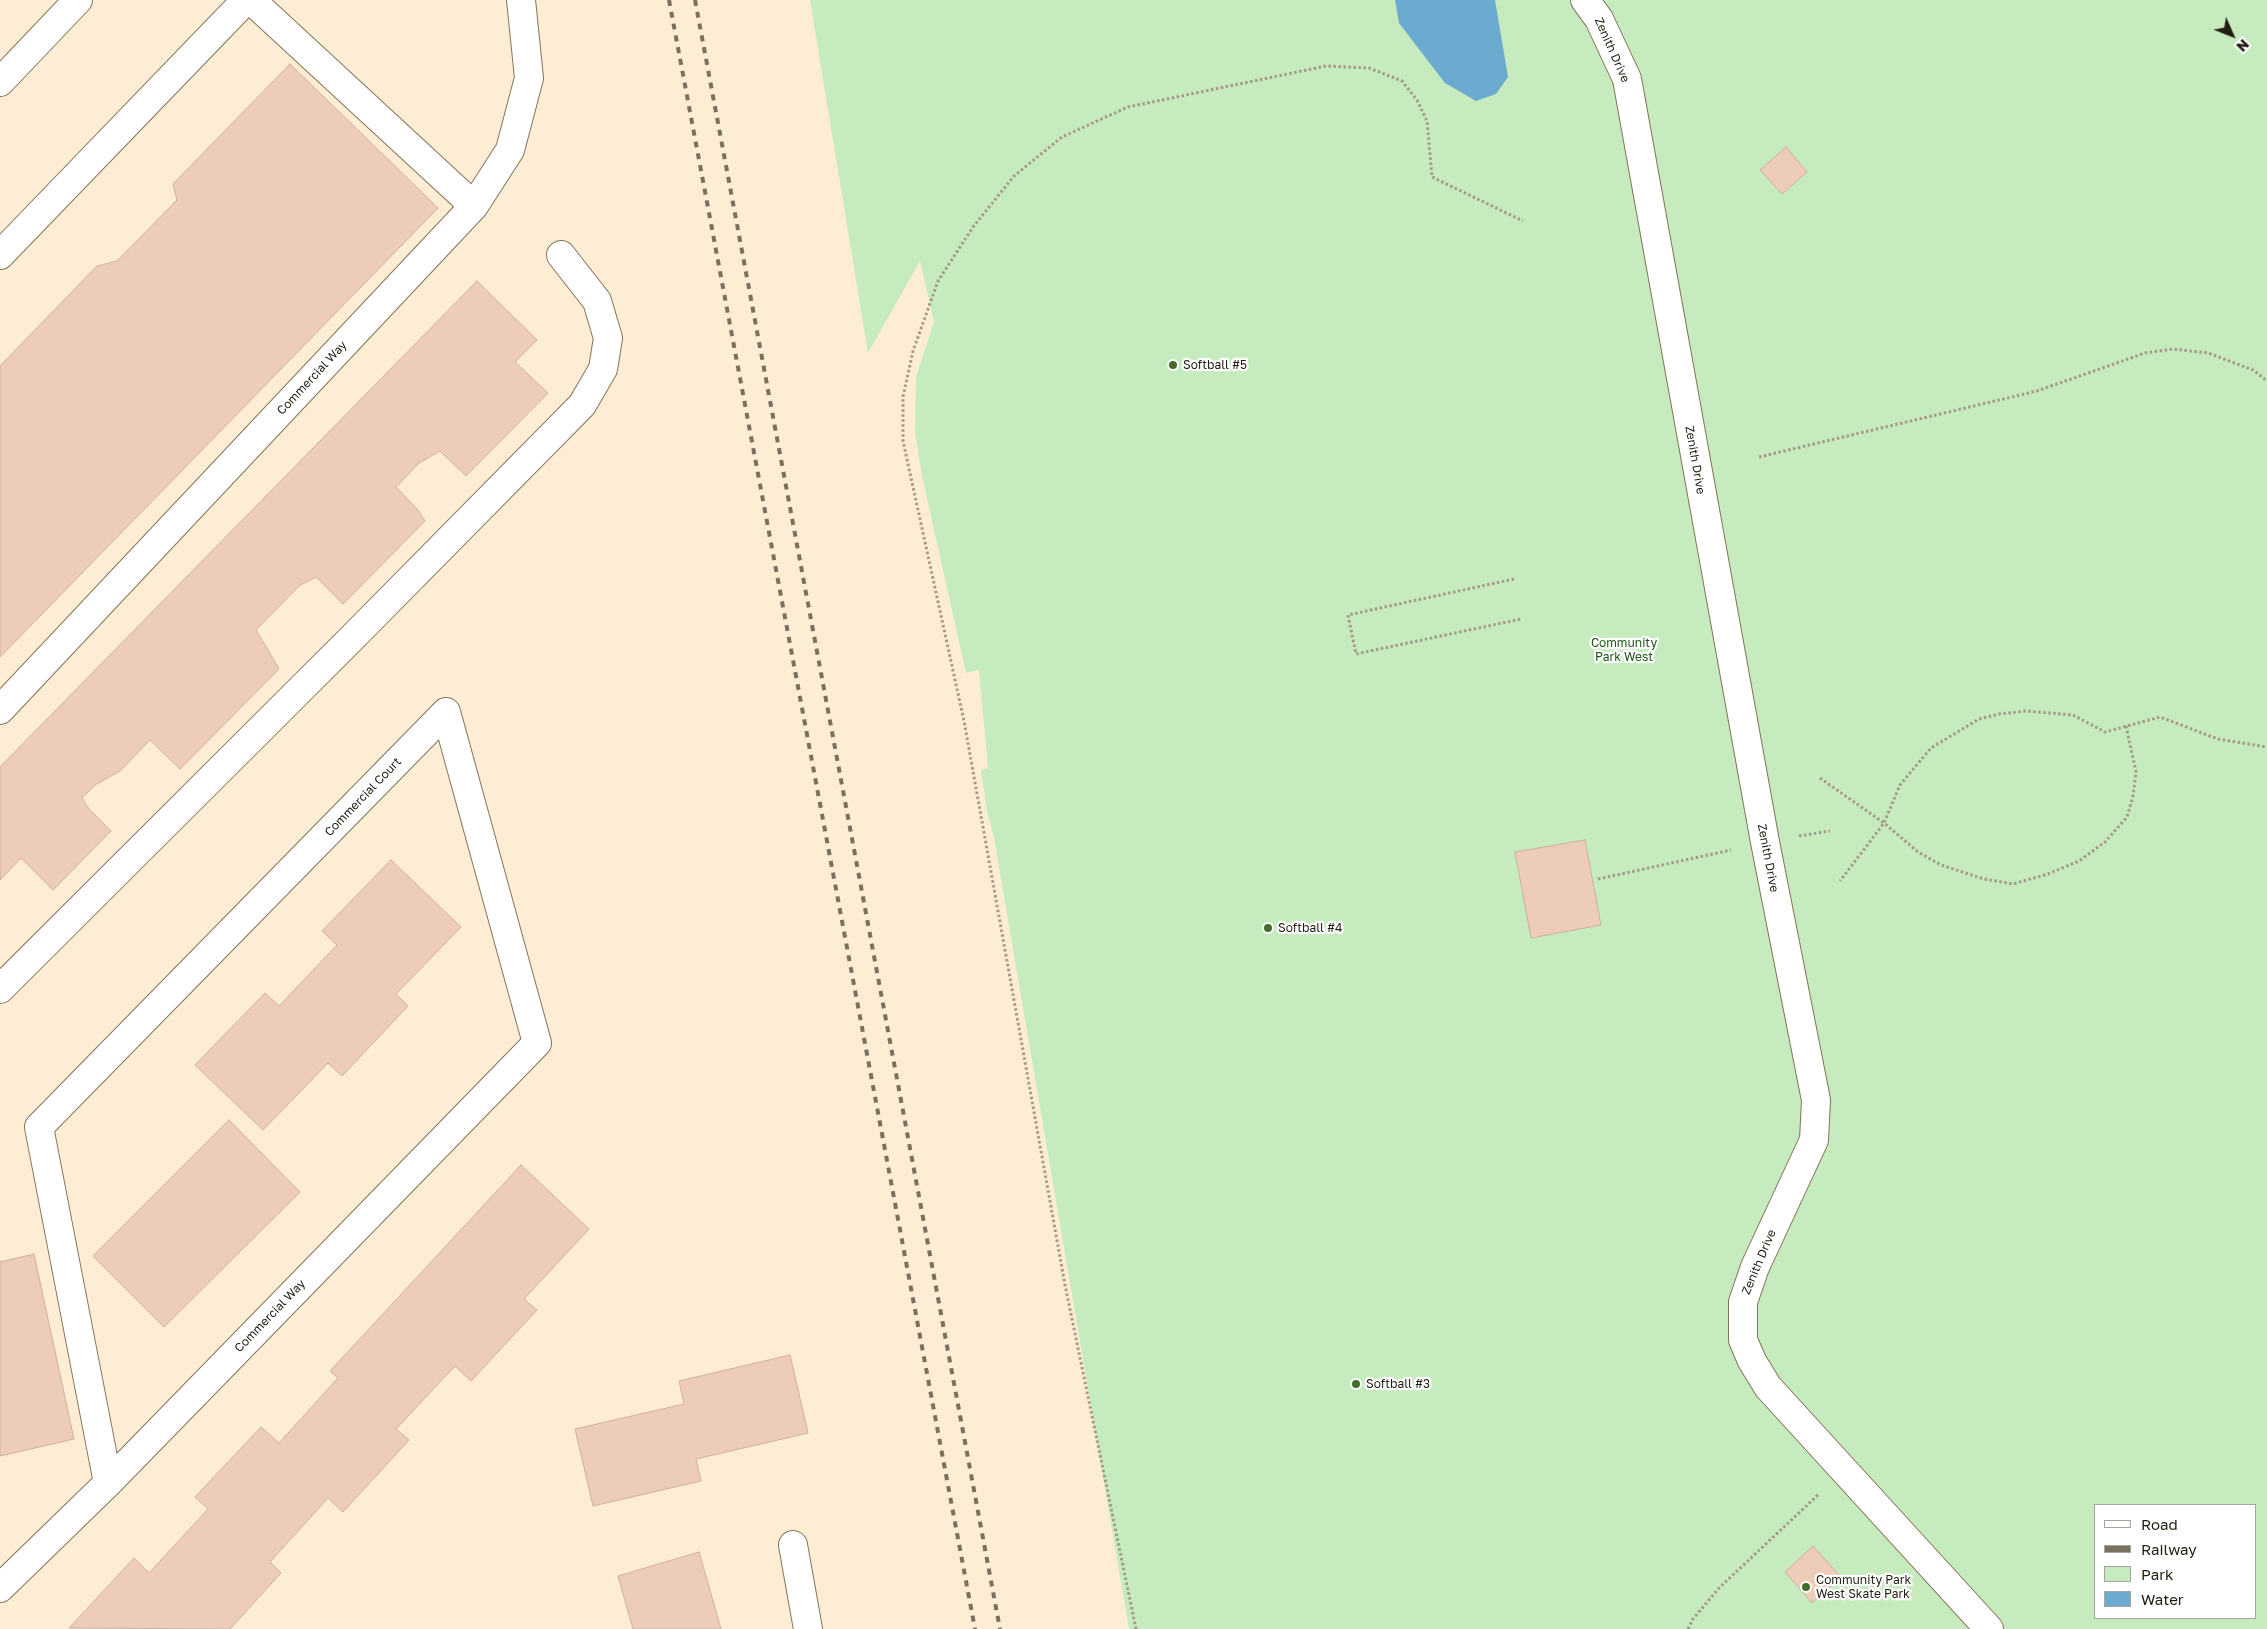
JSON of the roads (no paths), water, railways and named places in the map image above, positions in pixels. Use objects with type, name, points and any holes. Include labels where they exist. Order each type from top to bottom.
[{"type":"street","points":[[0,82],[78,0]]},
{"type":"street","points":[[0,255],[246,0]]},
{"type":"street","points":[[251,0],[474,206]]},
{"type":"street","name":"Commercial Way","points":[[0,710],[474,206],[510,150],[529,78],[520,0]]},
{"type":"street","name":"Zenith Drive","points":[[1585,0],[1600,19],[1627,79],[1763,832],[1816,1100],[1814,1140],[1755,1267],[1743,1302],[1743,1340],[1752,1361],[1764,1381],[1843,1471],[1989,1629]]},
{"type":"street","points":[[0,989],[350,640],[582,405],[603,370],[608,338],[597,301],[562,255]]},
{"type":"street","name":"Commercial Court","points":[[108,1483],[39,1127],[446,712],[537,1043]]},
{"type":"street","name":"Commercial Way","points":[[0,1588],[108,1483],[537,1043]]},
{"type":"street","points":[[793,1545],[808,1629]]},
{"type":"water","points":[[1395,0],[1495,0],[1508,77],[1496,94],[1476,101],[1445,83],[1399,23]]},
{"type":"railway","points":[[669,0],[975,1629]]},
{"type":"railway","points":[[695,0],[1000,1629]]},
{"type":"place","name":"Softball #5","points":[[1173,365]]},
{"type":"place","name":"Softball #4","points":[[1268,928]]},
{"type":"place","name":"Softball #3","points":[[1356,1384]]},
{"type":"place","name":"Community Park West Skate Park","points":[[1806,1587]]},
{"type":"park label","name":"Community Park West","points":[[1624,650]]}]
